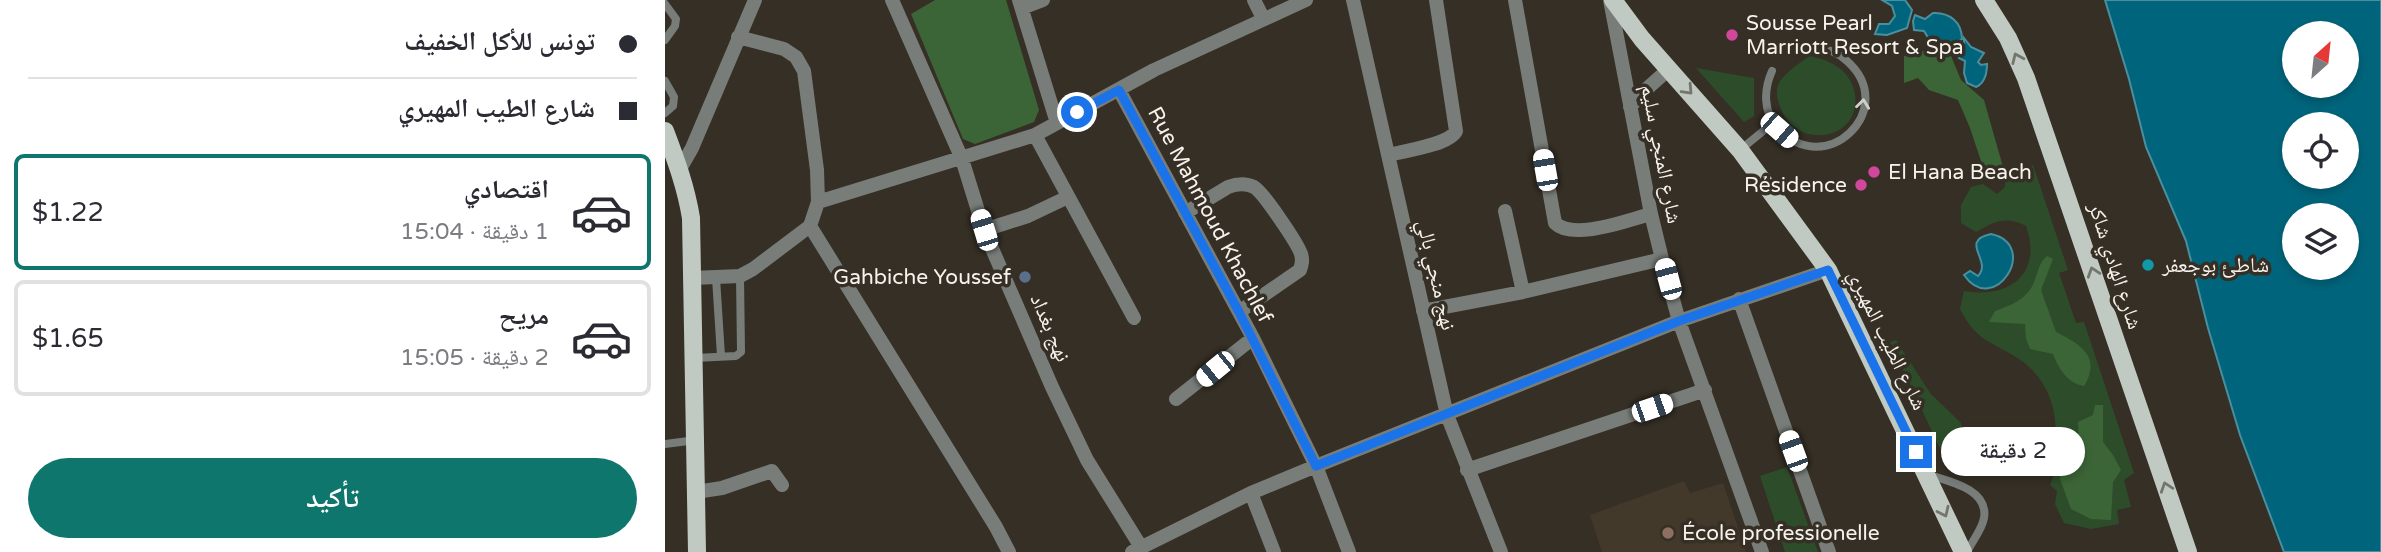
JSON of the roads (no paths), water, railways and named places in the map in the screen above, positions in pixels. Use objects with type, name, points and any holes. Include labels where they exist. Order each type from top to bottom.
[{"type":"main road","name":"شارع الطيب المهيري","points":[[1611,0],[1740,150],[1828,270],[1965,552]]},
{"type":"main road","name":"شارع الهادي شاكر","points":[[1984,0],[2008,37],[2026,78],[2188,552]]},
{"type":"main road","points":[[665,131],[680,169],[691,218],[697,552]]},
{"type":"street","points":[[680,169],[692,148],[755,0]]},
{"type":"street","name":"نهج بغداد","points":[[892,0],[962,159],[984,230],[1052,387],[1087,460],[1136,550]]},
{"type":"street","points":[[1043,0],[1020,4],[1057,123]]},
{"type":"street","points":[[1254,0],[1263,18]]},
{"type":"street","points":[[818,202],[1035,135],[1154,69],[1306,0]]},
{"type":"street","name":"نهج منجي بالي","points":[[1353,0],[1447,415],[1501,552]]},
{"type":"street","points":[[1388,155],[1450,139],[1456,131],[1436,0]]},
{"type":"street","points":[[1515,0],[1555,223],[1565,231],[1582,231],[1651,214]]},
{"type":"street","name":"شارع المنجي سليم","points":[[1611,0],[1662,259],[1679,321],[1762,552]]},
{"type":"street","points":[[692,278],[740,276],[753,269],[810,226],[818,202],[817,170],[804,71],[796,57],[784,49],[738,37]]},
{"type":"street","points":[[1630,107],[1669,69]]},
{"type":"street","name":"Rue Mahmoud Khachlef","points":[[1119,90],[1253,338],[1316,466],[1349,552]]},
{"type":"street","points":[[1035,135],[1134,318]]},
{"type":"street","points":[[1185,213],[1227,187],[1234,184],[1249,185],[1261,193],[1299,249],[1303,263],[1300,270],[1239,312]]},
{"type":"street","points":[[984,230],[1028,216],[1068,197]]},
{"type":"street","points":[[1505,211],[1523,292]]},
{"type":"street","points":[[810,226],[1009,552]]},
{"type":"street","points":[[1423,311],[1523,292],[1662,259]]},
{"type":"street","points":[[1136,550],[1251,493],[1316,466],[1679,321],[1828,270]]},
{"type":"street","points":[[1739,299],[1829,552]]},
{"type":"street","points":[[1176,399],[1253,338]]},
{"type":"street","points":[[1467,470],[1705,390]]},
{"type":"street","points":[[696,492],[722,488],[772,471],[782,485]]},
{"type":"street","points":[[1251,493],[1273,552]]},
{"type":"lane","points":[[665,5],[676,19],[675,26],[665,40]]},
{"type":"lane","points":[[1772,71],[1765,92],[1766,107],[1773,123],[1791,140],[1804,146],[1820,148],[1848,137],[1858,125],[1864,111],[1866,96],[1862,81],[1854,67],[1840,55],[1826,49],[1808,48]]},
{"type":"lane","points":[[665,81],[674,97],[673,106],[665,113]]},
{"type":"lane","points":[[1740,150],[1773,123]]},
{"type":"lane","points":[[695,358],[736,356],[741,352],[740,276]]},
{"type":"lane","points":[[716,278],[721,356]]},
{"type":"lane","points":[[665,444],[696,440]]},
{"type":"lane","points":[[1927,475],[1965,487],[1977,495],[1984,509],[1981,527],[1965,552]]},
{"type":"water","points":[[1882,0],[1905,0],[1912,10],[1907,28],[1887,35],[1875,34],[1879,24],[1889,24],[1895,16],[1892,6]]},
{"type":"water","points":[[2105,0],[2381,0],[2381,552],[2284,552],[2240,435],[2208,328],[2186,241],[2146,147]]},
{"type":"water","points":[[1933,13],[1949,16],[1960,28],[1962,39],[1946,46],[1945,51],[1933,46],[1924,31],[1914,30],[1915,15],[1925,19]]},
{"type":"water","points":[[1964,38],[1971,47],[1984,53],[1978,62],[1981,65],[1987,64],[1985,77],[1976,87],[1967,83],[1965,61],[1959,58],[1964,50]]},
{"type":"water","points":[[1991,234],[2005,241],[2012,251],[2012,263],[2008,275],[1999,284],[1988,288],[1976,286],[1964,275],[1970,271],[1978,276],[1982,270],[1977,241]]},
{"type":"place","name":"Sousse Pearl Marriott Resort & Spa","points":[[1732,35]]},
{"type":"place","name":"El Hana Beach","points":[[1874,172]]},
{"type":"place","name":"Résidence","points":[[1861,185]]},
{"type":"place","name":"شاطئ بوجعفر","points":[[2148,265]]},
{"type":"place","name":"Gahbiche Youssef","points":[[1025,277]]},
{"type":"place","name":"École professionelle","points":[[1668,533]]}]
